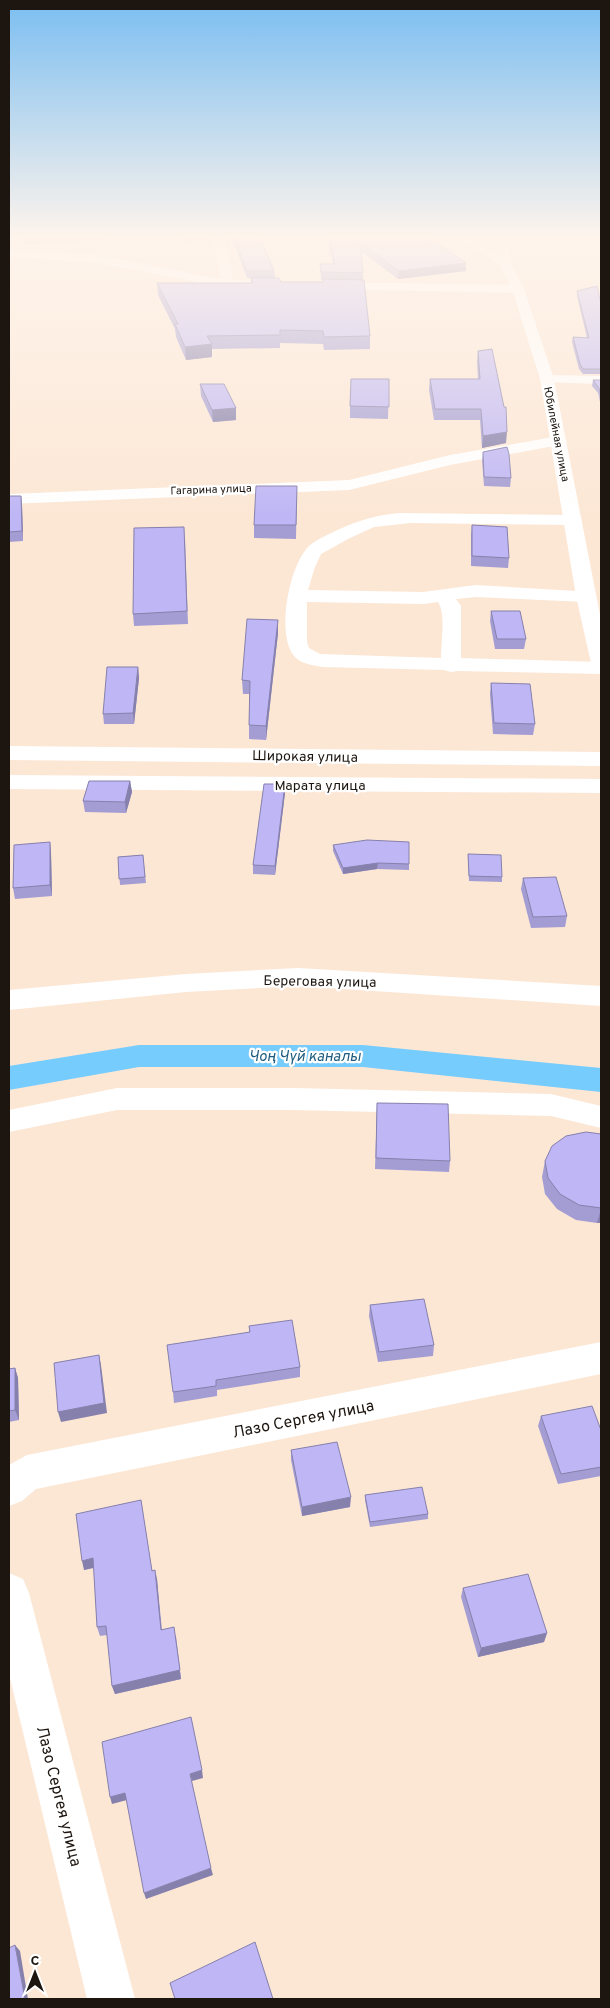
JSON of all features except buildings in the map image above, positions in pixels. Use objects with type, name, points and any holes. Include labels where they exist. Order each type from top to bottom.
[{"type":"street","name":"Юбилейная улица","points":[[531,329],[547,379],[560,441],[586,596],[601,662]]},
{"type":"street","points":[[547,379],[601,380]]},
{"type":"street","name":"Гагарина улица","points":[[9,499],[349,485],[450,460],[560,441]]},
{"type":"street","points":[[573,520],[416,519],[372,522],[321,545],[315,550],[306,567],[297,596],[295,630],[298,648],[311,659],[451,666],[601,668]]},
{"type":"street","points":[[297,596],[423,598],[476,590],[586,596]]},
{"type":"street","points":[[444,596],[451,606],[451,666]]},
{"type":"street","name":"Широкая улица","points":[[9,753],[601,759]]},
{"type":"street","name":"Марата улица","points":[[9,782],[601,786]]},
{"type":"street","name":"Береговая улица","points":[[9,1000],[186,983],[298,978],[601,996]]},
{"type":"street","points":[[9,1121],[117,1099],[293,1099],[551,1105],[601,1117]]},
{"type":"street","name":"Лазо Сергея улица","points":[[9,1488],[27,1473],[601,1358]]},
{"type":"street","name":"Лазо Сергея улица","points":[[9,1593],[111,1999]]},
{"type":"waterway","name":"Чоң Чүй каналы","points":[[9,1078],[139,1056],[363,1056],[601,1080]]}]
